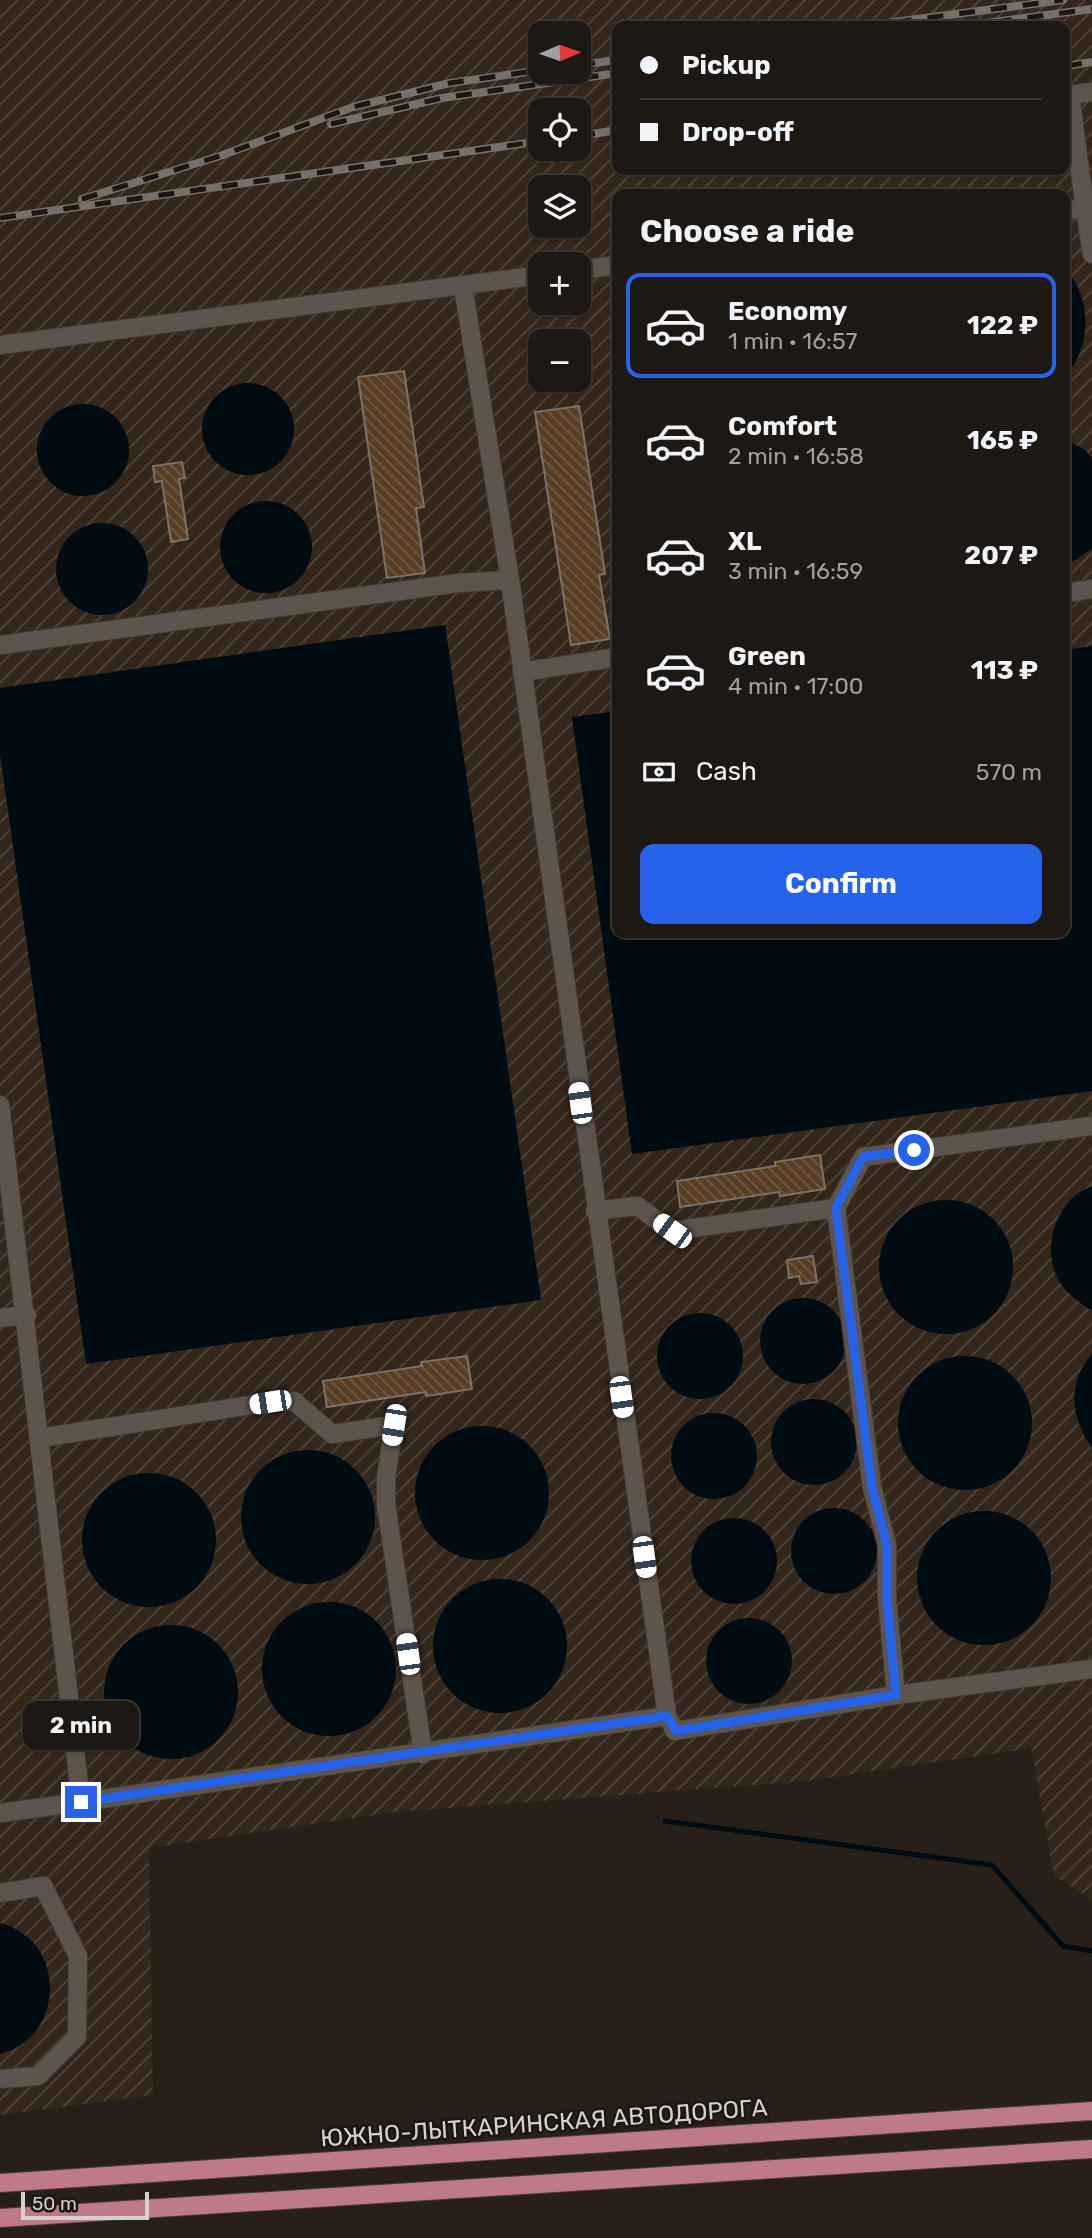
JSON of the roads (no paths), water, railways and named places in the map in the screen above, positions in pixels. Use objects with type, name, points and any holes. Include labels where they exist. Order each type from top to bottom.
[{"type":"main road","name":"ЮЖНО-ЛЫТКАРИНСКАЯ АВТОДОРОГА","points":[[0,2183],[1092,2111]]},
{"type":"main road","points":[[0,2218],[1092,2149]]},
{"type":"street","points":[[1092,92],[1070,95],[1088,208],[1092,254]]},
{"type":"street","points":[[1070,210],[1088,208]]},
{"type":"street","points":[[591,268],[612,266]]},
{"type":"street","points":[[0,345],[528,277]]},
{"type":"street","points":[[463,286],[510,580],[595,1211],[667,1716],[676,1731],[896,1695],[1092,1669]]},
{"type":"street","points":[[0,645],[459,583],[510,580]]},
{"type":"street","points":[[1070,592],[1092,589]]},
{"type":"street","points":[[522,672],[612,658]]},
{"type":"street","points":[[0,1105],[27,1315],[81,1802]]},
{"type":"street","points":[[896,1695],[887,1599],[887,1545],[872,1487],[836,1208],[863,1157],[1092,1126]]},
{"type":"street","points":[[595,1211],[637,1206],[672,1231],[836,1208]]},
{"type":"street","points":[[0,1318],[27,1315]]},
{"type":"street","points":[[40,1438],[270,1402],[294,1401],[332,1434],[394,1425],[386,1478],[386,1504],[423,1754]]},
{"type":"street","points":[[0,1813],[423,1754],[667,1716]]},
{"type":"street","points":[[0,1893],[43,1886],[78,1956],[77,2037],[38,2076],[0,2079]]},
{"type":"waterway","points":[[665,1821],[992,1865],[1063,1946],[1092,1951]]},
{"type":"railway","points":[[902,21],[1063,0]]},
{"type":"railway","points":[[1002,21],[1092,9]]},
{"type":"railway","points":[[592,63],[612,61]]},
{"type":"railway","points":[[1070,65],[1092,62]]},
{"type":"railway","points":[[82,199],[220,156],[353,107],[450,83],[528,72]]},
{"type":"railway","points":[[331,124],[442,98],[612,74]]},
{"type":"railway","points":[[591,134],[612,131]]},
{"type":"railway","points":[[0,218],[528,143]]}]
